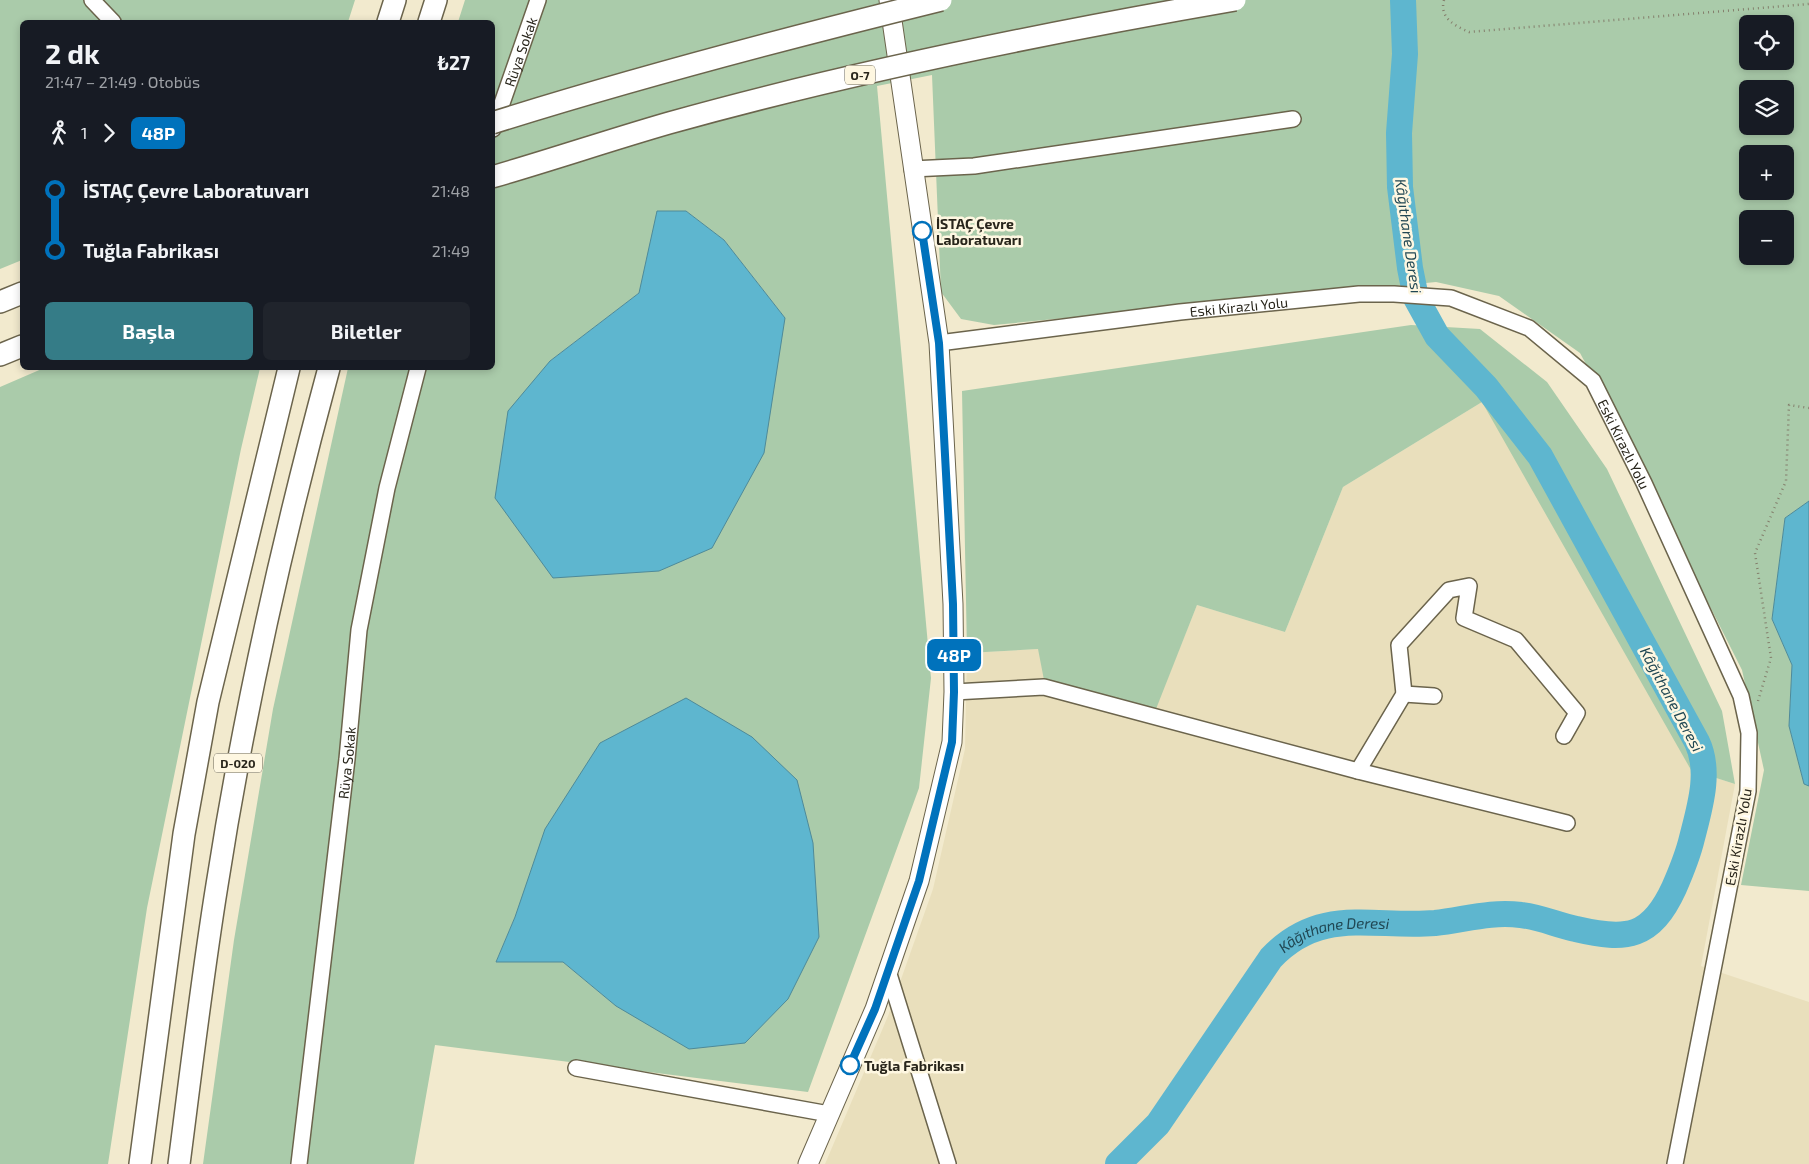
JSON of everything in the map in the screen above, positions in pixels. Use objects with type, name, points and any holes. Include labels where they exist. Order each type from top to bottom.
[{"type":"highway","points":[[389,20],[395,0]]},
{"type":"highway","points":[[430,20],[436,0]]},
{"type":"highway","points":[[495,122],[581,95],[712,59],[942,0]]},
{"type":"highway","name":"O-7","points":[[495,176],[668,124],[819,84],[1036,35],[1235,0]]},
{"type":"highway","points":[[0,302],[20,294]]},
{"type":"highway","points":[[0,355],[20,347]]},
{"type":"highway","name":"D-020","points":[[140,1164],[184,834],[208,702],[289,370]]},
{"type":"highway","name":"D-020","points":[[179,1164],[217,885],[243,738],[270,609],[329,370]]},
{"type":"main road","points":[[808,1164],[875,1009],[922,872],[952,742],[954,692],[953,604],[939,343],[912,169],[889,0]]},
{"type":"street","points":[[92,0],[110,20]]},
{"type":"street","name":"Rüya Sokak","points":[[495,122],[538,0]]},
{"type":"street","points":[[912,169],[974,166],[1293,119]]},
{"type":"street","name":"Eski Kirazlı Yolu","points":[[939,343],[1180,312],[1359,294],[1394,294],[1451,298],[1529,328],[1593,381],[1644,483],[1741,696],[1749,733],[1748,791],[1675,1164]]},
{"type":"street","name":"Rüya Sokak","points":[[299,1164],[347,759],[359,630],[387,488],[417,370]]},
{"type":"street","points":[[1358,771],[1404,694],[1399,645],[1449,590],[1469,586],[1464,618],[1516,640],[1577,713],[1564,736]]},
{"type":"street","points":[[954,692],[1044,687],[1358,771],[1567,823]]},
{"type":"street","points":[[1404,694],[1434,696]]},
{"type":"street","points":[[888,971],[948,1164]]},
{"type":"street","points":[[576,1068],[829,1114]]},
{"type":"path","points":[[1444,0],[1442,5],[1445,16],[1453,25],[1469,32],[1809,4]]},
{"type":"path","points":[[1757,705],[1771,658],[1755,553],[1786,481],[1789,405],[1809,408]]},
{"type":"shaded area","points":[[1482,402],[1518,448],[1691,770],[1735,784],[1701,966],[1809,1002],[1809,1164],[825,1164],[888,1016],[933,889],[965,749],[967,653],[1038,649],[1155,709],[1197,605],[1285,632],[1343,487]]},
{"type":"green space","points":[[0,0],[355,0],[349,20],[20,20],[20,261],[0,269]]},
{"type":"green space","points":[[465,0],[1809,0],[1809,501],[1785,518],[1772,619],[1792,665],[1789,726],[1804,784],[1809,786],[1809,891],[1741,885],[1764,770],[1742,670],[1618,424],[1580,353],[1499,296],[1436,282],[994,325],[961,319],[941,292],[932,75],[877,86],[931,678],[919,788],[808,1092],[435,1045],[414,1164],[203,1164],[234,940],[273,709],[348,370],[495,370],[495,20],[459,20]],"holes":[[[686,211],[724,240],[785,318],[550,361],[639,293]],[[515,917],[616,1006],[563,962],[496,962]]]},
{"type":"green space","points":[[1411,325],[1480,329],[1547,382],[1607,469],[1722,711],[1735,784],[1691,770],[1482,402],[1343,487],[1285,632],[1197,605],[1156,709],[1044,680],[1038,649],[967,653],[962,391]]},
{"type":"green space","points":[[39,370],[260,370],[241,449],[147,908],[108,1164],[0,1164],[0,387]]},
{"type":"water","points":[[657,211],[686,211],[724,240],[785,318],[764,453],[712,548],[659,571],[553,578],[495,498],[508,411],[550,361],[639,293]]},
{"type":"water","points":[[1809,501],[1809,786],[1804,784],[1789,726],[1792,665],[1772,619],[1785,518]]},
{"type":"water","points":[[686,698],[752,737],[797,780],[813,843],[819,937],[788,999],[745,1043],[689,1049],[616,1006],[563,962],[496,962],[515,917],[545,829],[600,743]]},
{"type":"waterway","name":"Kâğıthane Deresi","points":[[1118,1164],[1158,1124],[1271,958],[1290,942],[1308,931],[1328,925],[1348,923],[1435,923],[1477,916],[1510,914],[1542,919],[1594,933],[1610,935],[1636,932],[1656,917],[1674,888],[1684,863],[1698,814],[1704,777],[1701,753],[1697,742],[1540,456],[1486,387],[1437,336],[1416,298],[1410,268],[1400,187],[1399,133],[1405,54],[1403,0]]},
{"type":"bus line","name":"48P","points":[[850,1065],[875,1009],[919,881],[952,742],[954,692],[953,604],[939,343],[922,231]]},
{"type":"place","name":"İSTAÇ Çevre Laboratuvarı","points":[[922,231]]},
{"type":"place","name":"Tuğla Fabrikası","points":[[850,1065]]}]
